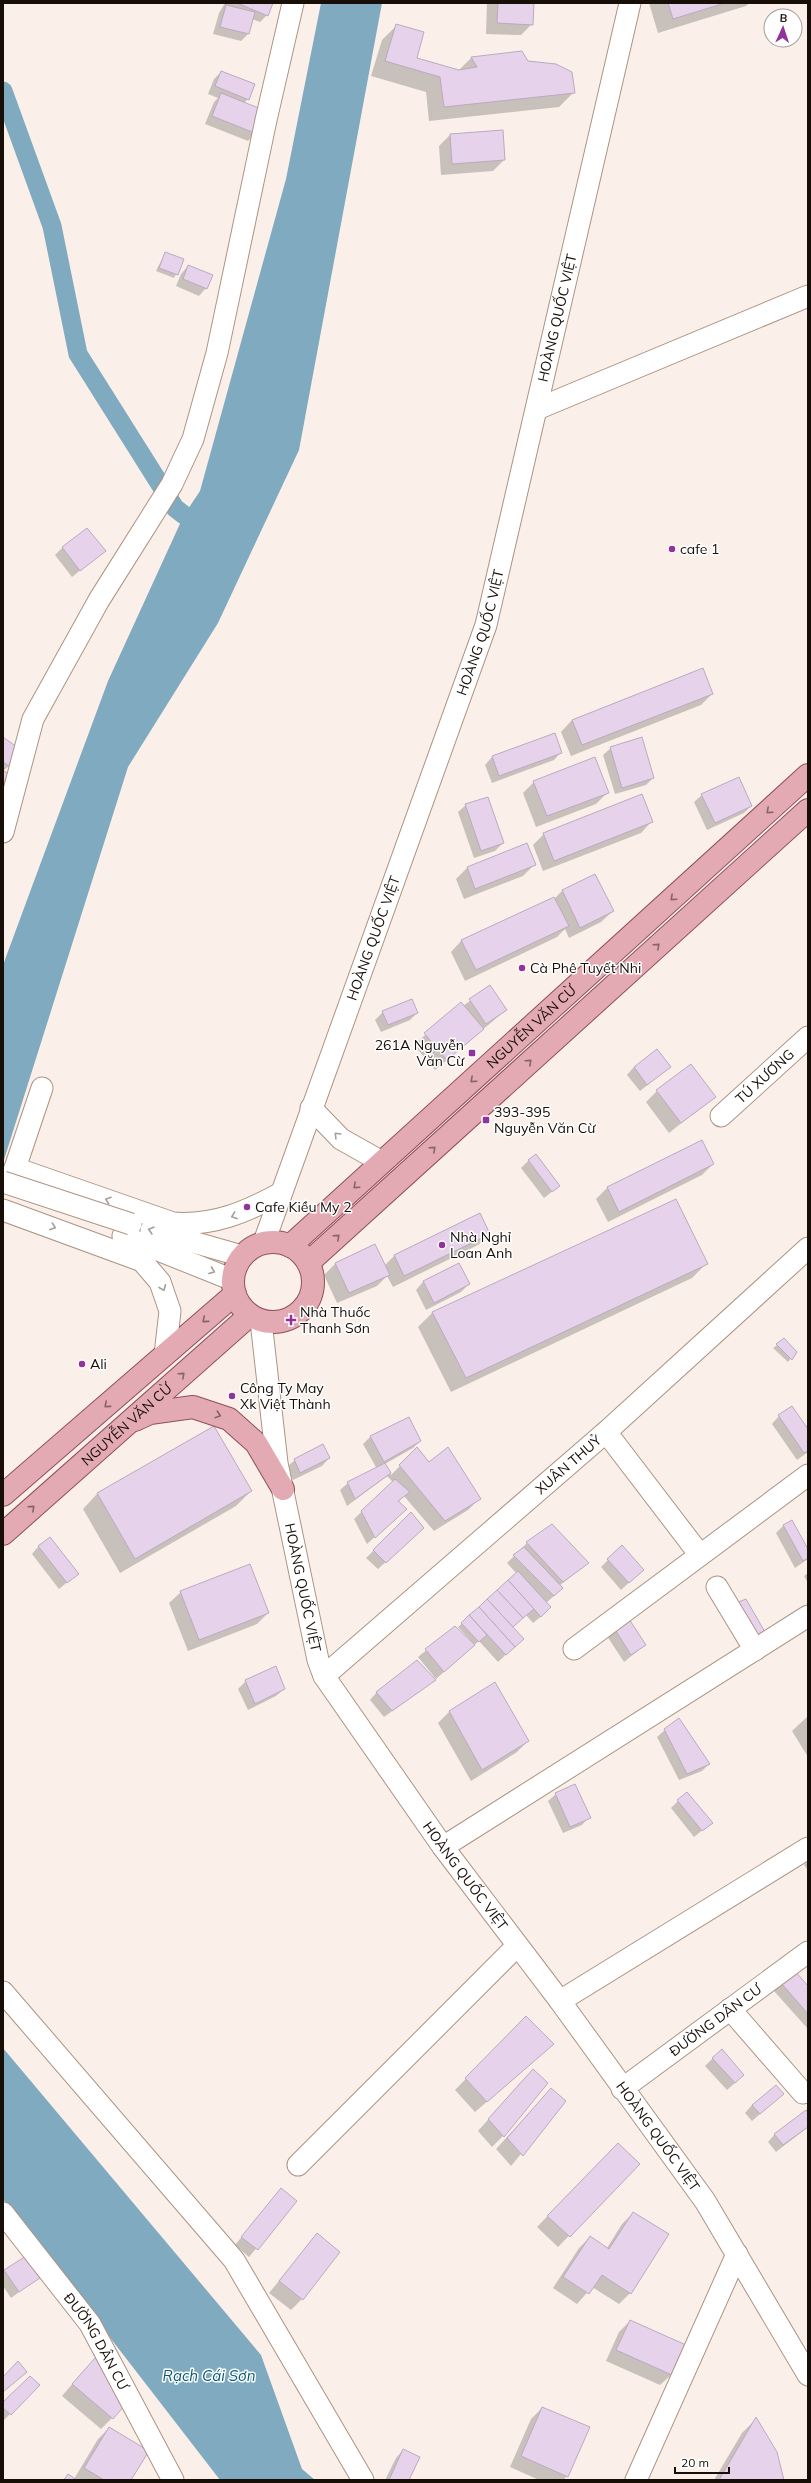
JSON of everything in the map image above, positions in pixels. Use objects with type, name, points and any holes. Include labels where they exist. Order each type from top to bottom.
[{"type":"main road","name":"NGUYỄN VĂN CỪ","points":[[290,1246],[808,775]]},
{"type":"main road","name":"NGUYỄN VĂN CỪ","points":[[308,1263],[806,816]]},
{"type":"main road","points":[[264,1242],[290,1246],[308,1263],[312,1277],[312,1290],[307,1303],[299,1313],[287,1320],[274,1322],[255,1318],[239,1304],[234,1287],[235,1267],[242,1256],[264,1242]]},
{"type":"main road","name":"NGUYỄN VĂN CỪ","points":[[3,1495],[165,1355],[234,1287]]},
{"type":"main road","name":"NGUYỄN VĂN CỪ","points":[[3,1534],[127,1424],[255,1318]]},
{"type":"main road","points":[[127,1424],[150,1413],[193,1407],[229,1419],[256,1443],[283,1489]]},
{"type":"street","points":[[3,832],[33,719],[99,600],[172,484],[194,440],[217,353],[266,120],[293,3]]},
{"type":"street","name":"HOÀNG QUỐC VIỆT","points":[[264,1242],[486,625],[630,3]]},
{"type":"street","points":[[537,409],[808,296]]},
{"type":"street","points":[[785,796],[806,816]]},
{"type":"street","name":"TÚ XƯƠNG","points":[[721,1116],[808,1037]]},
{"type":"street","points":[[3,1201],[9,1175],[42,1088]]},
{"type":"street","points":[[311,1108],[341,1139],[382,1162]]},
{"type":"street","points":[[9,1175],[173,1223],[189,1224],[225,1220],[248,1211],[281,1193]]},
{"type":"street","points":[[9,1175],[127,1230],[234,1287]]},
{"type":"street","points":[[3,1196],[127,1230],[242,1256]]},
{"type":"street","points":[[3,1210],[142,1261],[160,1282],[170,1312],[165,1355]]},
{"type":"street","name":"XUÂN THUỶ","points":[[324,1676],[606,1432],[808,1248]]},
{"type":"street","name":"HOÀNG QUỐC VIỆT","points":[[255,1318],[277,1463],[318,1660],[324,1676],[443,1847],[560,2001],[622,2089],[705,2201],[808,2375]]},
{"type":"street","points":[[606,1432],[700,1555]]},
{"type":"street","points":[[574,1649],[808,1475]]},
{"type":"street","points":[[717,1587],[755,1650]]},
{"type":"street","points":[[443,1847],[808,1616]]},
{"type":"street","points":[[560,2001],[808,1848]]},
{"type":"street","points":[[298,2165],[517,1946]]},
{"type":"street","name":"ĐƯỜNG DÂN CƯ","points":[[622,2089],[808,1952]]},
{"type":"street","points":[[3,1992],[234,2260],[363,2480]]},
{"type":"street","points":[[730,2009],[803,2093]]},
{"type":"street","name":"ĐƯỜNG DÂN CƯ","points":[[3,2213],[90,2324],[173,2480]]},
{"type":"street","points":[[636,2480],[737,2254]]},
{"type":"water","points":[[321,3],[382,3],[299,450],[218,623],[128,767],[3,1163],[3,965],[108,681],[184,515],[200,491],[286,179]]},
{"type":"water","name":"Rạch Cái Sơn","points":[[3,2048],[261,2355],[302,2469],[315,2480],[220,2480],[3,2199]]},
{"type":"building","points":[[237,3],[273,3],[268,16]]},
{"type":"building","points":[[498,3],[534,3],[533,25],[497,23]]},
{"type":"building","points":[[668,3],[725,3],[673,19]]},
{"type":"building","points":[[226,5],[255,12],[249,34],[220,27]]},
{"type":"building","points":[[396,24],[424,32],[417,58],[459,70],[477,67],[471,57],[522,51],[528,61],[556,64],[572,72],[575,93],[444,107],[440,77],[385,61]]},
{"type":"building","points":[[221,71],[255,84],[249,100],[215,86]]},
{"type":"building","points":[[221,93],[266,111],[257,134],[212,116]]},
{"type":"building","points":[[503,130],[505,160],[452,164],[450,134]]},
{"type":"building","points":[[165,252],[184,259],[178,275],[159,268]]},
{"type":"building","points":[[188,265],[213,275],[207,289],[183,279]]},
{"type":"building","points":[[87,528],[106,551],[80,571],[62,547]]},
{"type":"building","points":[[703,668],[713,694],[582,745],[572,720]]},
{"type":"building","points":[[555,733],[562,753],[499,776],[492,756]]},
{"type":"building","points":[[3,737],[21,750],[9,766],[3,762]]},
{"type":"building","points":[[642,737],[654,778],[622,788],[610,747]]},
{"type":"building","points":[[595,757],[609,793],[547,816],[533,781]]},
{"type":"building","points":[[3,770],[11,776],[3,782]]},
{"type":"building","points":[[739,777],[752,806],[715,823],[701,794]]},
{"type":"building","points":[[642,794],[653,822],[554,861],[543,833]]},
{"type":"building","points":[[488,797],[504,843],[481,851],[465,804]]},
{"type":"building","points":[[527,843],[536,865],[475,889],[467,867]]},
{"type":"building","points":[[595,874],[614,911],[580,928],[562,890]]},
{"type":"building","points":[[554,897],[569,926],[476,970],[461,940]]},
{"type":"building","points":[[490,985],[507,1010],[486,1024],[469,999]]},
{"type":"building","points":[[412,999],[418,1013],[388,1025],[382,1011]]},
{"type":"building","points":[[461,1002],[484,1029],[447,1060],[424,1033]]},
{"type":"building","points":[[657,1049],[671,1067],[647,1085],[634,1067]]},
{"type":"building","points":[[691,1064],[716,1097],[681,1123],[656,1090]]},
{"type":"building","points":[[702,1140],[714,1164],[619,1212],[607,1187]]},
{"type":"building","points":[[536,1154],[560,1186],[552,1192],[528,1160]]},
{"type":"building","points":[[676,1199],[708,1264],[466,1378],[432,1312]]},
{"type":"building","name":"Nhà Nghỉ Loan Anh","points":[[480,1213],[490,1234],[404,1276],[394,1255]]},
{"type":"building","points":[[375,1244],[390,1275],[349,1293],[335,1263]]},
{"type":"building","points":[[459,1263],[470,1284],[434,1303],[423,1281]]},
{"type":"building","points":[[784,1338],[797,1352],[792,1360],[776,1344]]},
{"type":"building","points":[[792,1406],[808,1429],[808,1451],[804,1453],[778,1415]]},
{"type":"building","points":[[409,1417],[421,1441],[384,1462],[370,1436]]},
{"type":"building","points":[[214,1426],[252,1491],[135,1559],[97,1493]]},
{"type":"building","points":[[323,1444],[330,1458],[300,1473],[294,1459]]},
{"type":"building","points":[[417,1447],[429,1462],[448,1447],[481,1499],[445,1521],[399,1465]]},
{"type":"building","points":[[385,1463],[391,1473],[355,1499],[347,1482]]},
{"type":"building","points":[[395,1479],[410,1492],[398,1501],[407,1509],[375,1538],[361,1511]]},
{"type":"building","points":[[411,1512],[424,1528],[386,1563],[373,1550]]},
{"type":"building","points":[[792,1520],[808,1549],[808,1558],[803,1561],[783,1525]]},
{"type":"building","points":[[552,1524],[589,1563],[563,1582],[526,1542]]},
{"type":"building","points":[[50,1537],[79,1574],[67,1583],[38,1546]]},
{"type":"building","points":[[622,1545],[644,1570],[629,1583],[607,1559]]},
{"type":"building","points":[[524,1547],[563,1588],[554,1596],[513,1555]]},
{"type":"building","points":[[250,1564],[269,1613],[199,1640],[180,1591]]},
{"type":"building","points":[[518,1571],[551,1607],[541,1617],[508,1580]]},
{"type":"building","points":[[508,1580],[534,1609],[523,1618],[497,1590]]},
{"type":"building","points":[[497,1590],[523,1618],[513,1627],[487,1599]]},
{"type":"building","points":[[487,1599],[524,1639],[515,1647],[479,1607]]},
{"type":"building","points":[[746,1599],[765,1632],[756,1640],[736,1603]]},
{"type":"building","points":[[479,1607],[515,1647],[506,1655],[469,1615]]},
{"type":"building","points":[[469,1615],[487,1635],[479,1642],[461,1623]]},
{"type":"building","points":[[629,1619],[646,1645],[631,1655],[614,1628]]},
{"type":"building","points":[[455,1626],[475,1645],[444,1672],[425,1649]]},
{"type":"building","points":[[417,1660],[436,1680],[392,1711],[376,1692]]},
{"type":"building","points":[[276,1666],[285,1689],[255,1704],[245,1680]]},
{"type":"building","points":[[495,1682],[529,1741],[482,1770],[449,1711]]},
{"type":"building","points":[[679,1718],[710,1764],[687,1774],[664,1729]]},
{"type":"building","points":[[575,1784],[591,1818],[570,1827],[555,1793]]},
{"type":"building","points":[[687,1792],[713,1823],[702,1831],[677,1800]]},
{"type":"building","points":[[795,1971],[808,1986],[808,2014],[781,1983]]},
{"type":"building","points":[[526,2016],[554,2044],[487,2102],[465,2078]]},
{"type":"building","points":[[722,2049],[744,2075],[735,2083],[712,2058]]},
{"type":"building","points":[[533,2069],[548,2083],[504,2137],[488,2119]]},
{"type":"building","points":[[776,2085],[784,2094],[760,2114],[752,2105]]},
{"type":"building","points":[[551,2088],[566,2101],[523,2156],[507,2138]]},
{"type":"building","points":[[806,2110],[808,2113],[808,2127],[783,2145],[774,2134]]},
{"type":"building","points":[[618,2143],[640,2164],[570,2237],[547,2216]]},
{"type":"building","points":[[281,2188],[297,2201],[258,2250],[241,2237]]},
{"type":"building","points":[[633,2212],[669,2234],[631,2294],[602,2275],[589,2294],[563,2277],[590,2236],[609,2249]]},
{"type":"building","points":[[317,2233],[340,2252],[303,2300],[279,2281]]},
{"type":"building","points":[[29,2254],[43,2276],[19,2292],[4,2270]]},
{"type":"building","points":[[630,2320],[686,2345],[672,2375],[616,2350]]},
{"type":"building","points":[[95,2358],[136,2392],[113,2419],[72,2384]]},
{"type":"building","points":[[18,2361],[27,2372],[3,2392],[3,2377]]},
{"type":"building","points":[[30,2376],[40,2385],[11,2415],[3,2408],[3,2402]]},
{"type":"building","points":[[542,2407],[590,2427],[568,2477],[521,2456]]},
{"type":"building","points":[[756,2417],[777,2452],[784,2480],[719,2480]]},
{"type":"building","points":[[109,2427],[149,2451],[131,2480],[104,2480],[84,2468]]},
{"type":"building","points":[[403,2449],[420,2457],[409,2480],[389,2480]]},
{"type":"building","points":[[68,2474],[77,2480],[64,2480]]},
{"type":"waterway","points":[[3,91],[52,226],[78,354],[175,508],[184,515]]},
{"type":"place","name":"cafe 1","points":[[672,549]]},
{"type":"place","name":"Cà Phê Tuyết Nhi","points":[[522,968]]},
{"type":"place","name":"261A Nguyễn Văn Cừ","points":[[472,1053]]},
{"type":"place","name":"393-395 Nguyễn Văn Cừ","points":[[486,1120]]},
{"type":"place","name":"Cafe Kiều My 2","points":[[247,1207]]},
{"type":"place","name":"Nhà Nghỉ Loan Anh","points":[[442,1245]]},
{"type":"place","name":"Nhà Thuốc Thanh Sơn","points":[[291,1320]]},
{"type":"place","name":"Ali","points":[[82,1364]]},
{"type":"place","name":"Công Ty May Xk Việt Thành","points":[[232,1396]]}]
